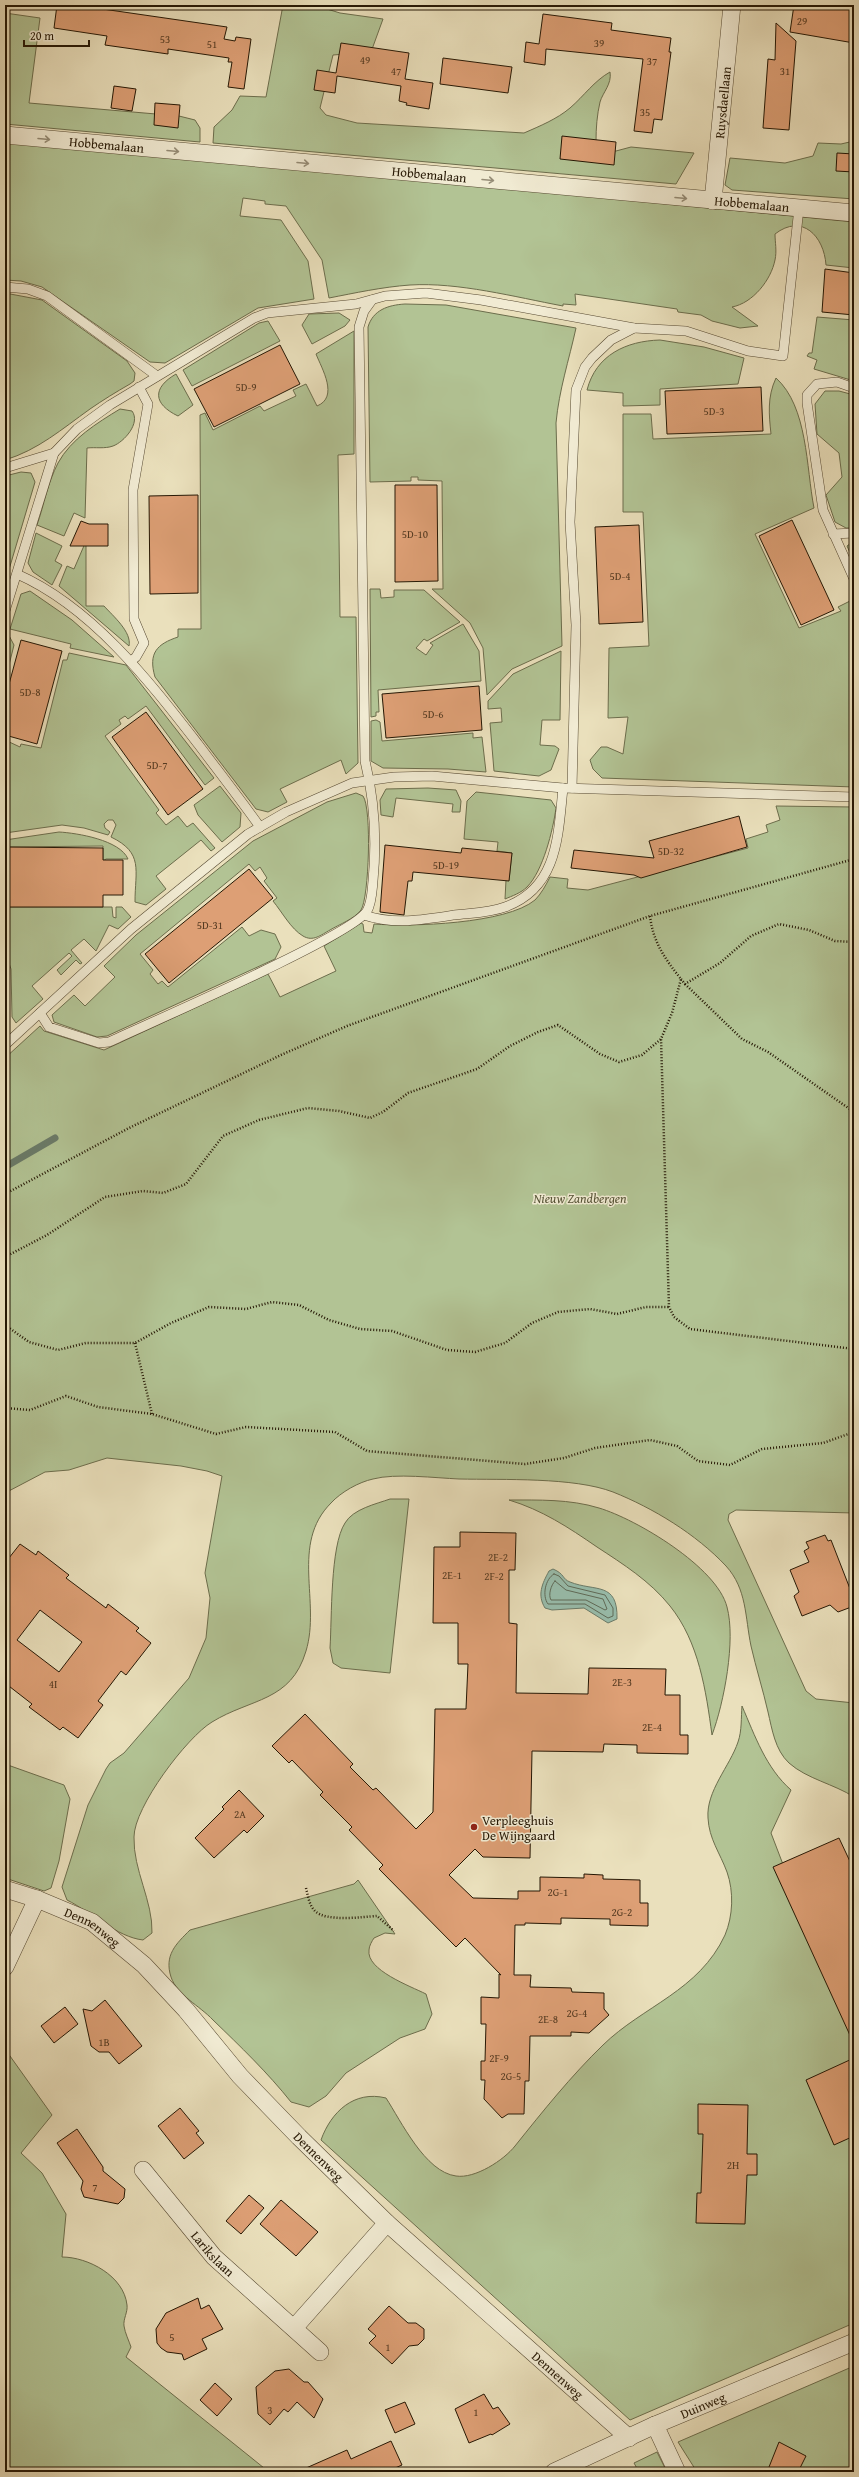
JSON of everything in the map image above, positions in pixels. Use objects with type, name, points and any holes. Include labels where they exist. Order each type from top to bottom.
[{"type":"street","name":"Ruysdaellaan","points":[[713,200],[732,5]]},
{"type":"street","name":"Hobbemalaan","points":[[5,136],[854,213]]},
{"type":"street","name":"Dennenweg","points":[[5,1889],[37,1899],[92,1922],[144,1965],[186,2010],[240,2076],[299,2137],[387,2223],[629,2438]]},
{"type":"street","points":[[5,1967],[37,1899]]},
{"type":"street","name":"Larikslaan","points":[[142,2170],[214,2257],[320,2352]]},
{"type":"street","points":[[294,2328],[387,2223]]},
{"type":"street","name":"Duinweg","points":[[554,2472],[655,2425],[854,2342]]},
{"type":"street","points":[[655,2425],[677,2472]]},
{"type":"lane","points":[[5,611],[54,453],[77,429],[110,405],[260,315],[372,300],[385,296],[405,293],[447,295],[634,328],[664,328],[686,331],[748,351],[783,356],[799,208]]},
{"type":"lane","points":[[5,287],[28,289],[48,296],[157,376]]},
{"type":"lane","points":[[40,1013],[49,1027],[99,1043],[109,1042],[313,946],[364,915],[371,898],[377,845],[369,780],[365,761],[359,327],[364,311],[372,300]]},
{"type":"lane","points":[[364,915],[375,919],[413,922],[503,908],[517,902],[533,892],[552,859],[559,834],[567,788],[576,624],[570,522],[576,390],[585,367],[592,358],[611,340],[634,328]]},
{"type":"lane","points":[[854,388],[837,382],[825,382],[817,384],[807,395],[823,510],[854,579]]},
{"type":"lane","points":[[131,661],[136,657],[144,643],[134,619],[133,490],[148,404],[140,387]]},
{"type":"lane","points":[[5,468],[54,453]]},
{"type":"lane","points":[[833,534],[854,533]]},
{"type":"lane","points":[[17,574],[43,587],[91,624],[131,661],[173,712],[260,827]]},
{"type":"lane","points":[[5,1045],[131,929],[242,838],[260,827],[332,790],[369,780],[394,777],[432,776],[567,788],[854,797]]},
{"type":"path","points":[[5,1194],[129,1128],[281,1055],[347,1026],[650,916],[854,859]]},
{"type":"path","points":[[650,916],[652,932],[658,947],[681,979],[742,1039],[768,1052],[854,1112]]},
{"type":"path","points":[[686,984],[720,963],[752,936],[779,924],[809,930],[835,941],[854,942]]},
{"type":"path","points":[[681,979],[672,1013],[661,1039],[669,1307],[674,1317],[690,1329],[854,1350]]},
{"type":"path","points":[[5,1257],[47,1236],[106,1197],[143,1191],[163,1193],[186,1184],[223,1136],[259,1120],[308,1108],[339,1111],[370,1118],[383,1112],[408,1093],[477,1069],[510,1046],[538,1032],[558,1025],[600,1054],[619,1062],[642,1055],[661,1039]]},
{"type":"path","points":[[5,1325],[30,1342],[58,1350],[86,1343],[135,1343],[171,1323],[209,1307],[246,1309],[272,1302],[298,1305],[329,1320],[360,1330],[392,1331],[447,1350],[474,1352],[505,1343],[532,1323],[558,1312],[590,1309],[617,1314],[646,1307],[669,1307]]},
{"type":"path","points":[[135,1343],[152,1414]]},
{"type":"path","points":[[5,1408],[30,1410],[66,1396],[98,1406],[152,1414],[216,1434],[246,1427],[335,1432],[367,1452],[525,1464],[564,1458],[595,1448],[650,1440],[677,1446],[698,1461],[730,1465],[762,1449],[823,1443],[854,1432]]},
{"type":"path","points":[[306,1888],[310,1902],[315,1911],[324,1917],[377,1916],[394,1931]]},
{"type":"green space","points":[[283,5],[314,5],[340,13],[383,19],[371,52],[333,55],[320,108],[326,115],[357,123],[524,133],[560,116],[599,80],[610,72],[609,84],[601,98],[596,126],[596,141],[604,151],[616,151],[631,147],[694,153],[676,184],[213,143],[214,127],[232,110],[240,96],[266,97]]},
{"type":"green space","points":[[5,13],[40,18],[29,103],[179,116],[195,120],[200,128],[200,142],[5,124]]},
{"type":"green space","points":[[5,140],[854,222],[854,268],[826,265],[821,245],[810,231],[802,227],[794,226],[785,228],[775,234],[775,260],[770,275],[765,283],[754,296],[740,305],[732,307],[758,326],[740,328],[712,321],[701,315],[678,312],[677,309],[575,294],[576,305],[563,304],[563,306],[467,288],[428,285],[389,287],[329,298],[322,260],[286,206],[265,204],[265,201],[243,198],[240,216],[281,220],[308,261],[314,299],[258,308],[165,363],[150,362],[42,287],[21,281],[5,280]]},
{"type":"green space","points":[[854,141],[854,199],[732,190],[725,185],[730,158],[785,163],[813,156],[818,143],[841,144]]},
{"type":"green space","points":[[5,293],[42,300],[127,361],[135,373],[134,381],[130,384],[95,406],[39,445],[5,460]]},
{"type":"green space","points":[[405,304],[446,305],[576,328],[562,387],[556,423],[562,646],[512,669],[487,695],[483,648],[470,623],[432,589],[443,589],[442,481],[418,480],[418,477],[411,477],[411,481],[370,482],[368,327],[370,321],[377,313],[387,307]]},
{"type":"green space","points":[[339,313],[350,320],[345,326],[312,344],[302,325],[309,314]]},
{"type":"green space","points":[[817,317],[854,320],[854,381],[814,369],[817,360],[807,356],[809,353],[812,353]]},
{"type":"green space","points":[[268,321],[280,341],[192,386],[183,370],[259,323]]},
{"type":"green space","points":[[354,331],[354,454],[338,455],[340,617],[356,617],[358,763],[346,774],[341,760],[280,789],[287,802],[268,812],[256,809],[155,677],[153,669],[154,656],[160,646],[178,637],[178,629],[201,629],[200,415],[205,413],[213,430],[260,406],[264,411],[296,396],[293,390],[306,384],[317,406],[324,402],[328,390],[325,375],[316,354]]},
{"type":"green space","points":[[660,340],[704,347],[744,358],[738,384],[660,389],[660,405],[623,406],[623,393],[587,390],[591,378],[597,368],[614,352],[636,343]]},
{"type":"green space","points":[[176,374],[193,405],[178,416],[164,406],[160,401],[159,396],[159,390],[168,379]]},
{"type":"green space","points":[[776,378],[786,390],[800,421],[807,456],[814,508],[755,534],[799,628],[841,611],[838,607],[854,599],[854,787],[602,778],[593,769],[590,760],[601,747],[607,747],[623,754],[628,717],[608,718],[609,648],[649,646],[643,512],[623,512],[623,414],[651,414],[653,439],[771,434],[769,413],[770,399]]},
{"type":"green space","points":[[825,391],[839,391],[854,395],[854,528],[846,528],[835,522],[826,495],[842,477],[839,453],[817,434],[815,404]]},
{"type":"green space","points":[[120,409],[132,411],[134,421],[130,432],[122,441],[113,446],[87,448],[85,518],[74,513],[64,536],[37,525],[51,478],[63,454],[85,432]]},
{"type":"green space","points":[[21,472],[31,473],[35,482],[5,583],[5,476]]},
{"type":"green space","points":[[36,533],[62,546],[55,561],[62,565],[52,585],[33,572],[28,563]]},
{"type":"green space","points":[[86,541],[86,606],[104,606],[117,619],[125,630],[128,635],[129,646],[59,586],[67,566],[74,569]]},
{"type":"green space","points":[[854,541],[854,562],[847,546]]},
{"type":"green space","points":[[370,589],[380,589],[381,598],[394,597],[394,590],[424,590],[460,622],[427,641],[424,639],[416,648],[426,655],[433,645],[430,643],[463,624],[479,651],[481,681],[378,690],[379,712],[376,712],[376,716],[371,717]]},
{"type":"green space","points":[[30,591],[72,620],[114,657],[70,648],[71,644],[10,629],[21,594]]},
{"type":"green space","points":[[6,630],[14,645],[5,681],[5,635]]},
{"type":"green space","points":[[561,651],[560,720],[542,720],[540,745],[555,746],[559,749],[551,770],[539,776],[494,771],[490,723],[502,722],[501,708],[488,709],[488,701],[513,674]]},
{"type":"green space","points":[[69,653],[126,665],[214,778],[205,785],[146,706],[128,719],[125,716],[119,720],[121,724],[105,736],[159,810],[156,813],[166,825],[178,816],[187,827],[193,823],[215,848],[211,851],[201,840],[156,876],[166,889],[146,905],[135,902],[136,872],[133,856],[129,849],[111,837],[116,825],[113,820],[108,820],[104,824],[105,828],[110,832],[108,835],[84,828],[62,825],[5,833],[5,740],[20,747],[21,744],[41,748],[63,660],[67,660]]},
{"type":"green space","points":[[376,720],[380,722],[382,741],[473,733],[473,738],[482,737],[486,772],[448,769],[383,768],[371,761],[371,721]]},
{"type":"green space","points":[[220,786],[241,813],[240,827],[222,842],[198,815],[194,805]]},
{"type":"green space","points":[[428,788],[456,790],[461,801],[460,812],[452,812],[453,804],[396,798],[393,817],[381,815],[380,800],[386,789]]},
{"type":"green space","points":[[476,792],[551,800],[556,808],[550,838],[538,871],[533,880],[525,889],[505,899],[506,880],[509,880],[512,853],[497,851],[498,842],[464,839],[467,801]]},
{"type":"green space","points":[[356,793],[363,796],[368,817],[368,872],[364,902],[361,910],[355,916],[317,937],[307,938],[291,925],[273,901],[277,898],[264,881],[267,878],[260,867],[255,871],[249,864],[140,954],[153,970],[150,974],[158,984],[162,981],[168,987],[242,927],[249,936],[261,930],[275,934],[281,947],[275,959],[107,1036],[97,1037],[54,1022],[52,1015],[74,995],[85,1006],[115,977],[104,966],[136,935],[253,841],[327,802]]},
{"type":"green space","name":"Nieuw Zandbergen","points":[[776,806],[854,807],[854,1513],[736,1510],[729,1514],[728,1520],[806,1691],[816,1699],[854,1703],[854,1797],[796,1769],[780,1752],[773,1732],[753,1654],[742,1594],[738,1584],[726,1566],[688,1533],[658,1514],[628,1498],[597,1487],[538,1480],[459,1479],[404,1476],[382,1477],[362,1482],[345,1491],[331,1503],[319,1519],[312,1537],[309,1555],[310,1632],[306,1651],[299,1668],[280,1690],[268,1697],[227,1714],[201,1730],[176,1757],[152,1791],[143,1808],[136,1824],[134,1837],[137,1861],[149,1909],[152,1933],[143,1940],[133,1938],[114,1929],[67,1900],[62,1887],[88,1805],[106,1769],[110,1763],[124,1753],[189,1678],[206,1638],[210,1598],[205,1573],[222,1476],[207,1471],[181,1466],[107,1458],[69,1470],[45,1472],[5,1493],[5,1058],[40,1026],[44,1031],[104,1050],[268,974],[280,997],[336,971],[324,946],[361,923],[363,924],[364,932],[372,933],[374,924],[434,924],[481,919],[521,908],[535,900],[550,877],[568,879],[567,888],[588,890],[748,848],[746,839],[768,832],[766,825],[780,820]]},
{"type":"green space","points":[[59,832],[87,836],[107,842],[123,852],[128,859],[106,859],[103,861],[103,846],[5,847],[5,840]]},
{"type":"green space","points":[[5,907],[112,907],[113,917],[116,918],[116,907],[122,907],[131,917],[118,929],[109,925],[96,951],[84,939],[71,950],[82,963],[80,964],[76,960],[61,975],[57,970],[72,956],[69,953],[32,986],[43,999],[16,1023],[12,1017],[11,969],[5,952]]},
{"type":"green space","points":[[390,1499],[409,1499],[390,1673],[341,1668],[333,1663],[330,1648],[334,1565],[340,1534],[345,1523],[353,1514]]},
{"type":"green space","points":[[509,1500],[577,1503],[599,1508],[615,1514],[633,1522],[673,1547],[692,1561],[708,1576],[720,1592],[727,1607],[730,1636],[727,1671],[721,1706],[712,1735],[700,1668],[688,1635],[670,1606],[654,1589],[636,1574],[576,1533],[544,1514]]},
{"type":"green space","points":[[742,1706],[768,1762],[782,1781],[791,1790],[771,1833],[784,1867],[854,1919],[854,2323],[630,2420],[321,2140],[331,2120],[338,2112],[354,2100],[374,2096],[386,2098],[415,2144],[424,2156],[434,2165],[445,2172],[456,2176],[472,2175],[480,2172],[504,2157],[515,2146],[568,2081],[603,2045],[635,2019],[686,1984],[701,1970],[714,1954],[725,1935],[730,1920],[732,1904],[731,1888],[727,1872],[710,1833],[708,1808],[715,1788],[738,1742],[741,1729]]},
{"type":"green space","points":[[5,1764],[64,1785],[70,1799],[59,1861],[51,1888],[44,1891],[5,1878]]},
{"type":"green space","points":[[358,1880],[395,1934],[385,1933],[374,1938],[369,1948],[370,1957],[381,1971],[426,1994],[432,2014],[425,2029],[400,2038],[346,2073],[326,2096],[309,2107],[291,2102],[273,2081],[208,2015],[183,1995],[171,1977],[169,1969],[170,1956],[176,1945],[190,1930],[354,1884]]},
{"type":"green space","points":[[5,2049],[52,2115],[21,2153],[42,2173],[66,2214],[62,2257],[83,2260],[103,2270],[119,2285],[127,2305],[124,2326],[131,2347],[126,2357],[269,2472],[5,2472]]},
{"type":"green space","points":[[854,2366],[854,2472],[697,2472],[678,2442]]},
{"type":"green space","points":[[657,2452],[667,2472],[639,2472],[634,2463]]},
{"type":"water","points":[[553,1569],[570,1582],[596,1588],[609,1593],[614,1599],[617,1619],[608,1623],[584,1608],[552,1610],[545,1608],[541,1599],[541,1590],[549,1571]]},
{"type":"building","points":[[57,5],[75,5],[227,27],[224,39],[235,41],[236,37],[251,39],[244,89],[228,87],[232,62],[228,62],[229,58],[168,49],[168,54],[105,45],[107,36],[54,28]]},
{"type":"building","points":[[794,5],[827,5],[854,10],[854,43],[790,32]]},
{"type":"building","points":[[543,14],[612,23],[611,30],[671,38],[669,52],[671,52],[662,120],[654,119],[652,133],[634,131],[643,59],[546,49],[545,65],[524,62],[526,42],[539,44]]},
{"type":"building","points":[[776,23],[796,41],[789,130],[763,128],[768,59],[775,60]]},
{"type":"building","points":[[341,43],[409,53],[405,79],[433,83],[429,109],[406,105],[407,103],[399,101],[401,86],[337,76],[335,93],[314,90],[317,70],[336,73]]},
{"type":"building","points":[[443,58],[512,67],[508,93],[440,84]]},
{"type":"building","points":[[114,86],[136,89],[132,111],[111,108]]},
{"type":"building","points":[[155,103],[180,105],[178,128],[154,125]]},
{"type":"building","points":[[562,136],[616,142],[614,165],[560,159]]},
{"type":"building","points":[[837,153],[854,154],[854,172],[836,171]]},
{"type":"building","points":[[825,269],[854,273],[854,315],[822,312]]},
{"type":"building","points":[[280,345],[300,384],[214,427],[194,389]]},
{"type":"building","points":[[761,387],[763,431],[667,434],[665,391]]},
{"type":"building","points":[[395,485],[437,485],[438,581],[395,582]]},
{"type":"building","points":[[198,495],[198,593],[150,594],[149,496]]},
{"type":"building","points":[[792,520],[834,610],[801,625],[759,536]]},
{"type":"building","points":[[81,521],[89,524],[108,524],[108,546],[70,546]]},
{"type":"building","points":[[639,525],[643,622],[599,624],[595,527]]},
{"type":"building","points":[[21,640],[62,651],[37,744],[5,735],[5,699]]},
{"type":"building","points":[[479,686],[482,730],[386,738],[382,694]]},
{"type":"building","points":[[146,712],[203,789],[168,815],[112,737]]},
{"type":"building","points":[[739,816],[747,847],[641,878],[634,875],[571,868],[574,850],[654,858],[649,841]]},
{"type":"building","points":[[385,845],[461,853],[462,848],[512,853],[509,881],[413,872],[412,881],[408,881],[404,915],[380,912]]},
{"type":"building","points":[[5,847],[103,848],[103,860],[123,860],[123,895],[103,895],[103,907],[5,907]]},
{"type":"building","points":[[249,869],[273,898],[169,983],[145,954]]},
{"type":"building","name":"Verpleeghuis De Wijngaard","points":[[460,1532],[516,1533],[515,1570],[509,1570],[509,1623],[517,1624],[516,1693],[588,1694],[589,1668],[666,1669],[665,1695],[680,1695],[680,1735],[688,1735],[688,1754],[637,1753],[637,1745],[604,1744],[603,1752],[532,1751],[530,1858],[483,1857],[475,1849],[449,1875],[473,1898],[518,1899],[518,1891],[540,1891],[540,1877],[584,1878],[584,1874],[603,1875],[603,1879],[640,1880],[640,1903],[648,1903],[648,1926],[610,1925],[610,1919],[561,1918],[561,1924],[525,1923],[525,1925],[515,1925],[514,1975],[531,1975],[530,1987],[571,1988],[572,1992],[604,1993],[604,2009],[609,2015],[589,2033],[571,2032],[571,2036],[530,2036],[529,2081],[525,2081],[524,2114],[508,2114],[502,2118],[484,2099],[485,2080],[481,2080],[481,2061],[485,2061],[486,2024],[481,2024],[481,1997],[499,1998],[499,1974],[501,1975],[465,1938],[456,1947],[379,1869],[383,1865],[349,1830],[352,1827],[320,1795],[323,1792],[292,1760],[289,1763],[272,1746],[305,1714],[353,1764],[350,1767],[373,1790],[376,1788],[416,1829],[433,1812],[435,1709],[466,1709],[468,1664],[458,1664],[458,1623],[433,1623],[434,1547],[460,1547]]},
{"type":"building","points":[[825,1535],[828,1541],[831,1540],[854,1599],[854,1606],[838,1612],[830,1605],[802,1616],[794,1596],[799,1592],[790,1570],[809,1562],[804,1551],[809,1548],[806,1542]]},
{"type":"building","points":[[20,1544],[36,1555],[38,1551],[69,1575],[66,1578],[106,1608],[108,1604],[139,1628],[136,1631],[151,1643],[126,1675],[121,1671],[98,1701],[103,1705],[78,1738],[63,1727],[60,1730],[29,1707],[32,1704],[5,1683],[5,1563]],"holes":[[[40,1610],[82,1642],[59,1672],[17,1640]]]},
{"type":"building","points":[[239,1790],[264,1816],[247,1833],[244,1830],[214,1858],[195,1838],[224,1809],[222,1807]]},
{"type":"building","points":[[839,1838],[854,1870],[854,2044],[773,1867]]},
{"type":"building","points":[[105,2000],[142,2046],[119,2064],[109,2052],[99,2052],[91,2046],[83,2009],[92,2011]]},
{"type":"building","points":[[65,2007],[78,2024],[54,2043],[41,2026]]},
{"type":"building","points":[[854,2058],[854,2136],[834,2145],[806,2080]]},
{"type":"building","points":[[698,2104],[748,2105],[747,2154],[757,2154],[757,2175],[747,2175],[745,2224],[696,2223],[697,2193],[701,2193],[703,2134],[698,2134]]},
{"type":"building","points":[[180,2108],[199,2131],[196,2133],[204,2143],[184,2159],[158,2126]]},
{"type":"building","points":[[77,2129],[103,2167],[103,2171],[125,2189],[124,2198],[118,2204],[84,2197],[81,2189],[83,2181],[57,2143]]},
{"type":"building","points":[[249,2195],[264,2208],[241,2234],[226,2221]]},
{"type":"building","points":[[281,2200],[318,2232],[296,2256],[260,2224]]},
{"type":"building","points":[[198,2298],[201,2309],[209,2305],[223,2329],[202,2339],[207,2349],[184,2360],[182,2354],[167,2352],[161,2348],[157,2343],[156,2329],[166,2313]]},
{"type":"building","points":[[389,2306],[408,2323],[416,2323],[424,2329],[424,2339],[418,2345],[409,2346],[392,2364],[369,2343],[376,2336],[368,2329]]},
{"type":"building","points":[[289,2369],[304,2382],[308,2382],[323,2399],[314,2418],[297,2402],[288,2412],[284,2409],[270,2425],[258,2414],[256,2387],[275,2371]]},
{"type":"building","points":[[215,2383],[232,2399],[217,2416],[200,2400]]},
{"type":"building","points":[[484,2394],[493,2409],[498,2407],[510,2424],[492,2435],[491,2434],[469,2443],[455,2409]]},
{"type":"building","points":[[405,2402],[415,2424],[395,2433],[385,2410]]},
{"type":"building","points":[[391,2441],[402,2465],[386,2472],[297,2472],[347,2450],[351,2459]]},
{"type":"building","points":[[779,2442],[806,2456],[798,2472],[767,2472]]},
{"type":"waterway","points":[[5,1167],[55,1138]]},
{"type":"place","name":"Verpleeghuis De Wijngaard","points":[[474,1827]]}]
